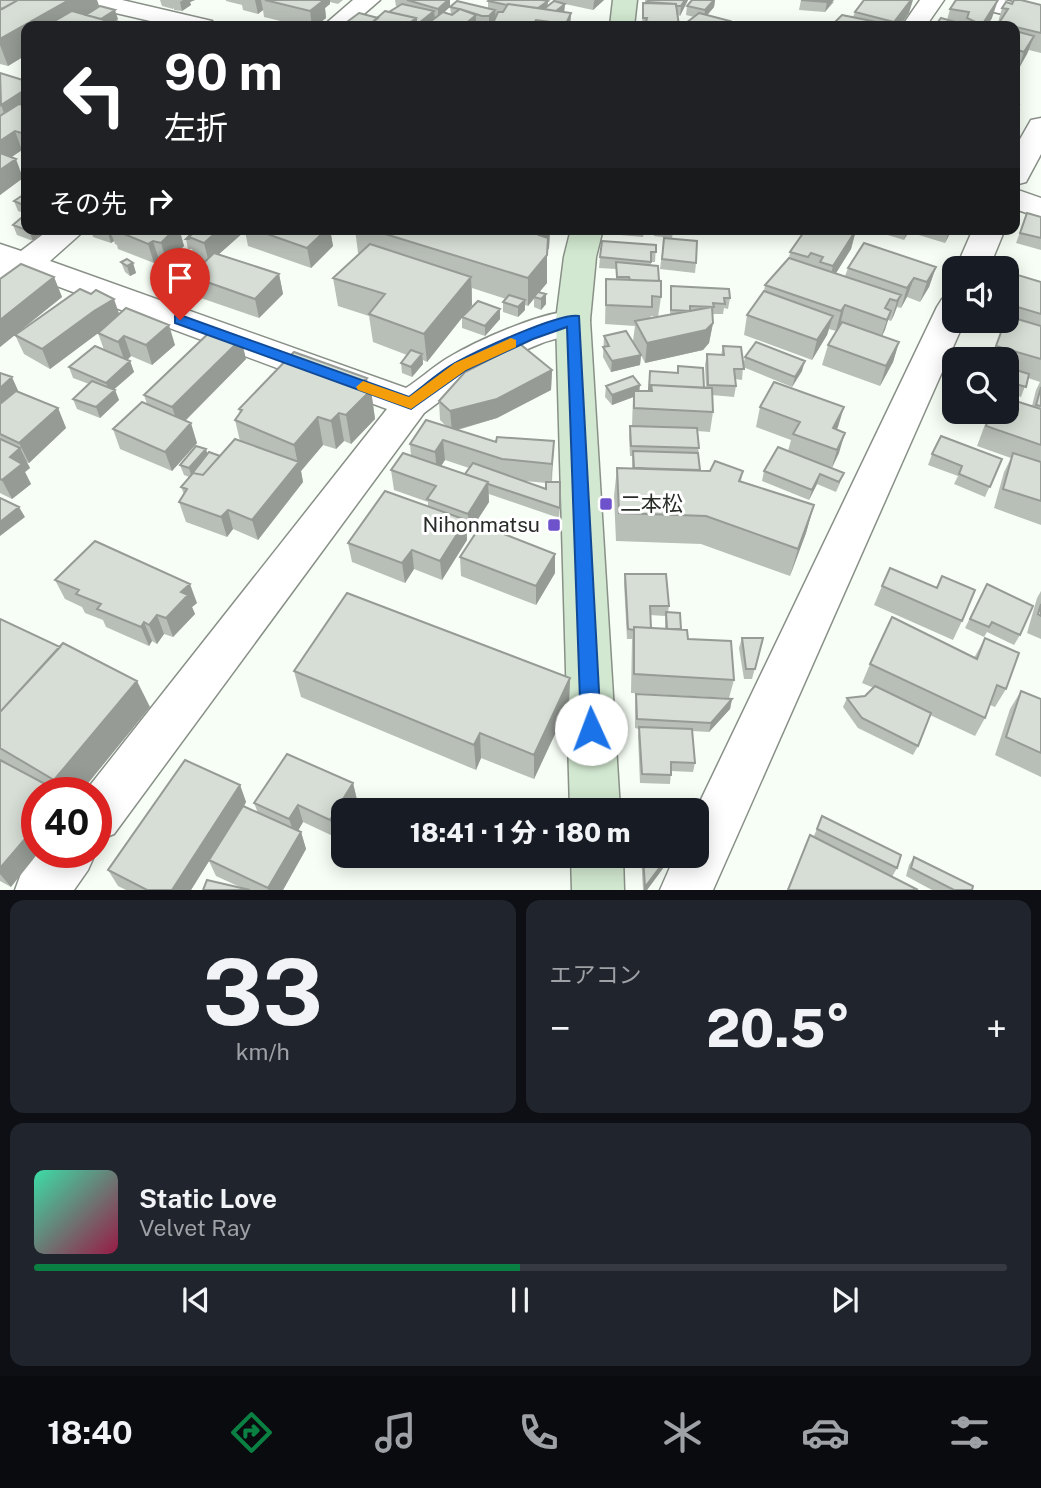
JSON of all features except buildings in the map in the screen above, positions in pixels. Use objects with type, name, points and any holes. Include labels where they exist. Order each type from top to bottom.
[{"type":"street","points":[[90,0],[181,21]]},
{"type":"street","points":[[341,21],[368,0]]},
{"type":"street","points":[[623,21],[625,0]]},
{"type":"street","points":[[917,21],[932,0]]},
{"type":"street","points":[[973,0],[1041,16]]},
{"type":"street","points":[[1020,166],[1041,126]]},
{"type":"street","points":[[1020,200],[1041,209]]},
{"type":"street","points":[[9,267],[60,235]]},
{"type":"street","points":[[586,235],[580,257],[573,320],[594,798]]},
{"type":"street","points":[[977,256],[986,235]]},
{"type":"street","points":[[9,267],[411,404]]},
{"type":"street","points":[[112,796],[411,404],[460,367],[528,335],[573,320]]},
{"type":"street","points":[[686,890],[942,333]]},
{"type":"street","points":[[41,890],[57,868]]},
{"type":"street","points":[[597,868],[598,890]]},
{"type":"slow traffic","points":[[363,387],[411,404],[460,367],[511,343]]},
{"type":"place","name":"二本松","points":[[606,504]]},
{"type":"place","name":"Nihonmatsu","points":[[554,525]]},
{"type":"route","points":[[180,320],[411,404],[460,367],[528,335],[573,320],[591,729]]}]
